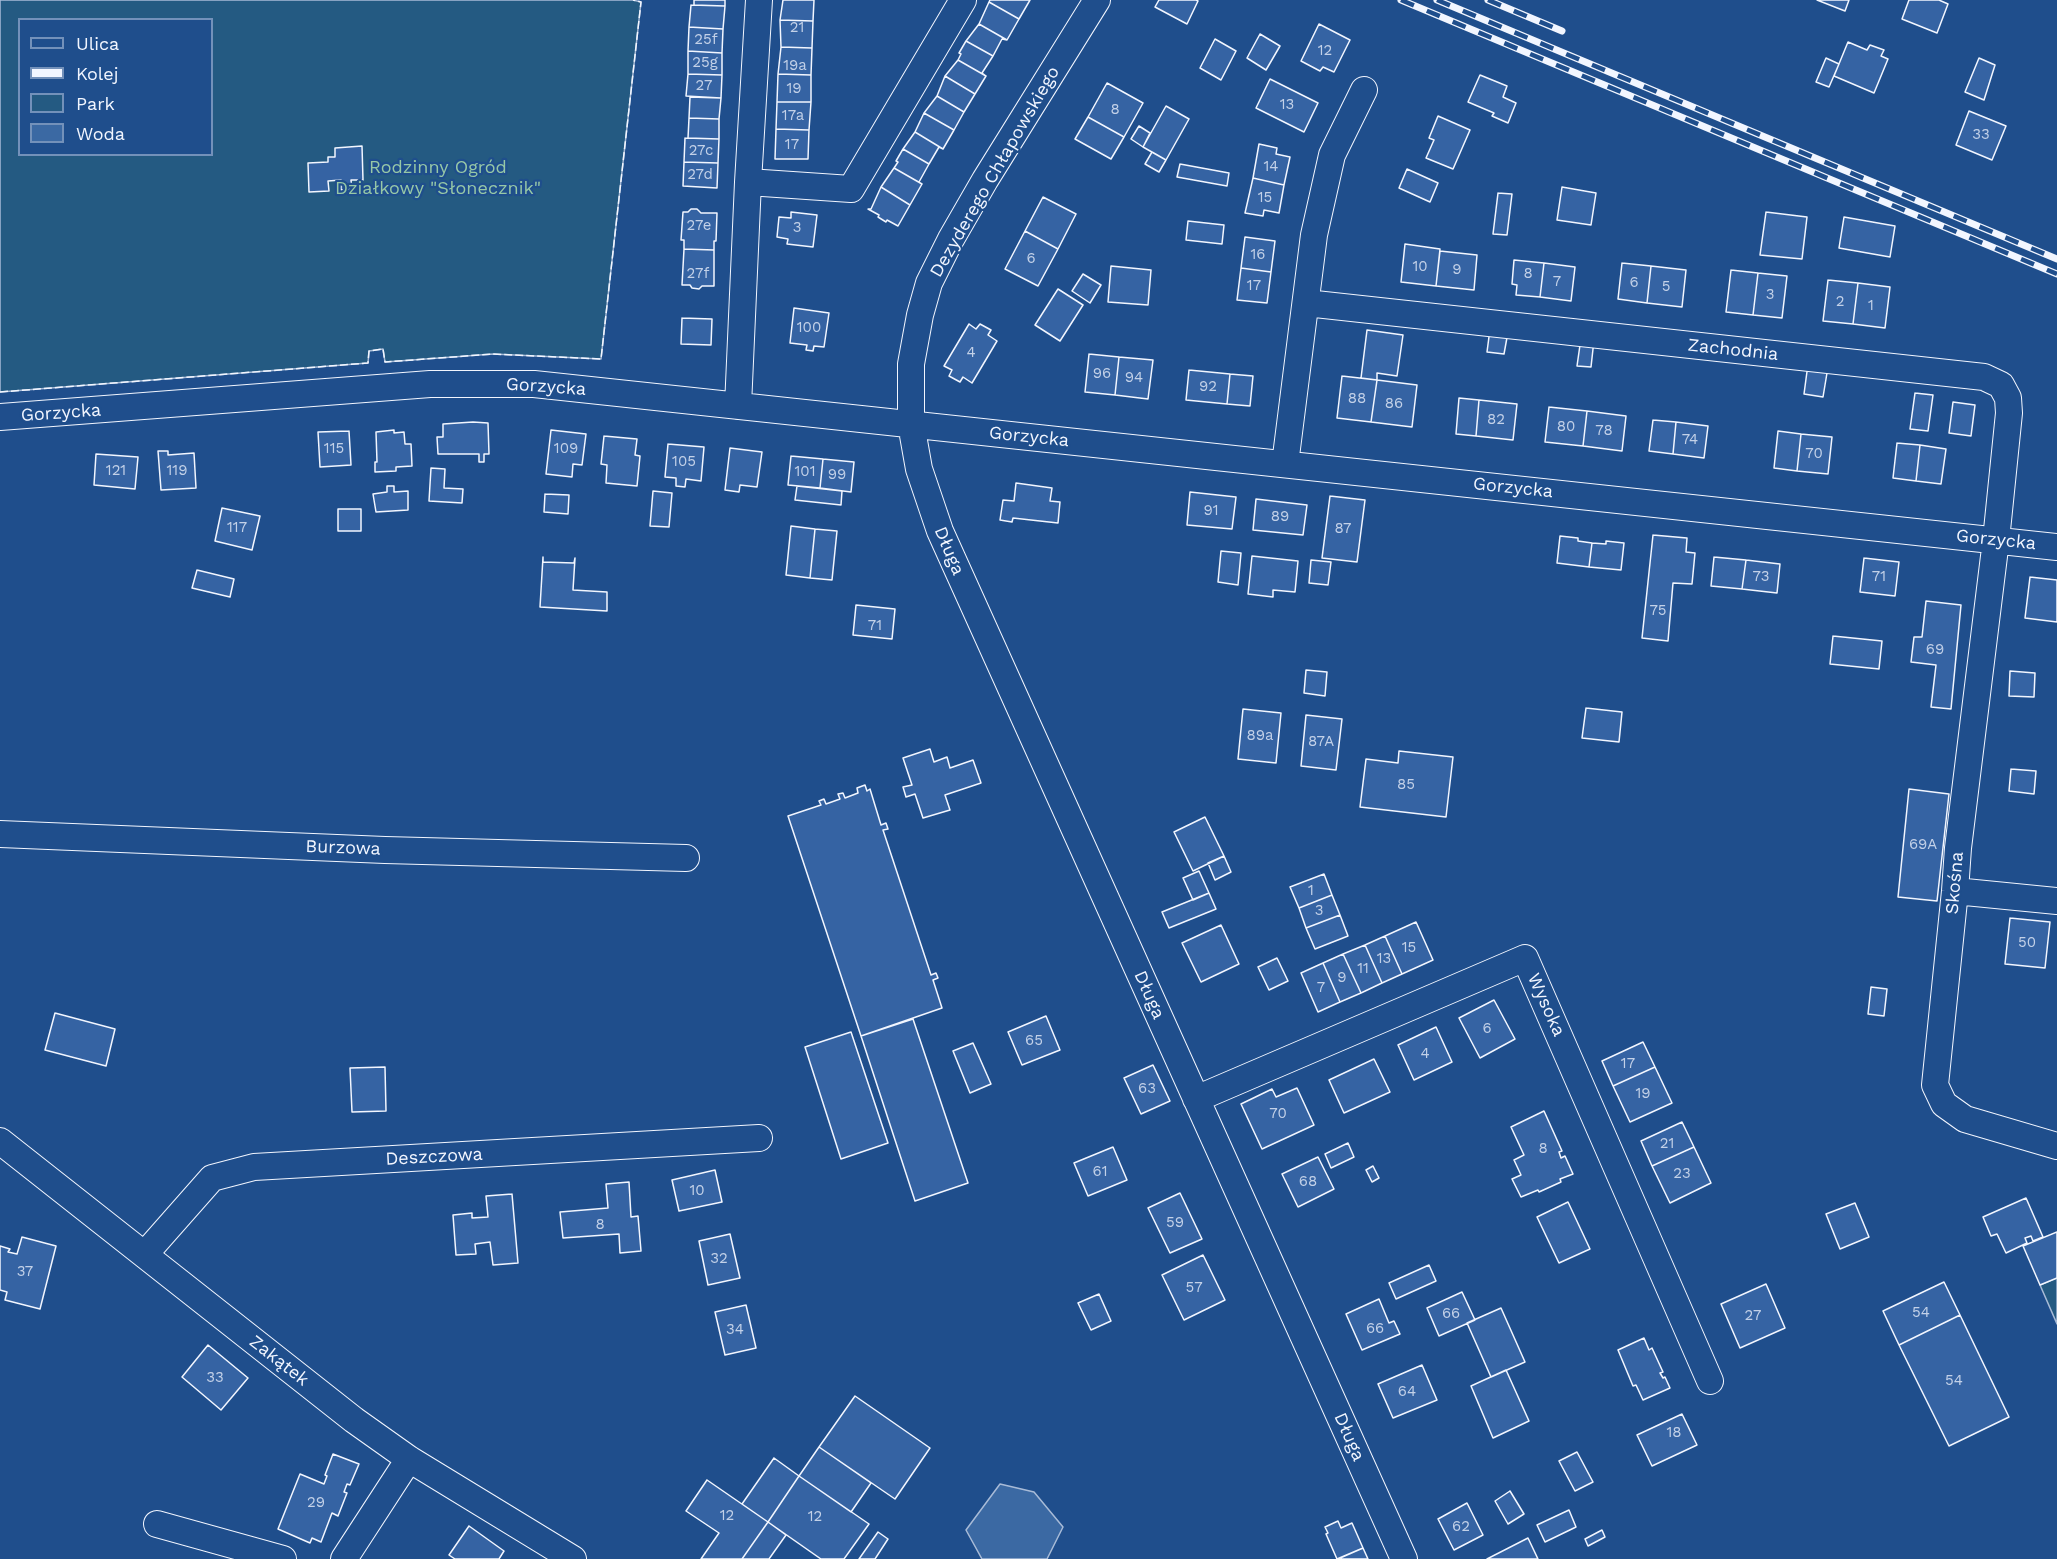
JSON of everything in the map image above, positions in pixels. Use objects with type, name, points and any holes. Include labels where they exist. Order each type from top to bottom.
[{"type":"street","points":[[738,405],[759,0]]},
{"type":"street","points":[[748,182],[851,189],[963,0]]},
{"type":"street","name":"Dezyderego Chłapowskiego","points":[[911,424],[910,391],[914,343],[930,283],[951,239],[985,180],[1097,0]]},
{"type":"street","points":[[1285,464],[1314,235],[1332,155],[1364,90]]},
{"type":"street","name":"Zachodnia","points":[[1306,303],[1984,377],[2001,385],[2008,398],[2009,413],[1996,540]]},
{"type":"street","name":"Gorzycka","points":[[0,417],[430,384],[534,384],[2057,547]]},
{"type":"street","name":"Długa","points":[[911,424],[919,469],[940,531],[1404,1559]]},
{"type":"street","name":"Skośna","points":[[1996,540],[1958,848],[1935,1085],[1944,1104],[1965,1119],[2057,1146]]},
{"type":"street","name":"Burzowa","points":[[0,834],[386,850],[686,858]]},
{"type":"street","points":[[1955,891],[2057,901]]},
{"type":"street","name":"Wysoka","points":[[1196,1099],[1525,958],[1710,1381]]},
{"type":"street","name":"Deszczowa","points":[[145,1254],[212,1178],[254,1167],[759,1138]]},
{"type":"street","name":"Zakątek","points":[[0,1141],[354,1420],[409,1459],[573,1559]]},
{"type":"street","points":[[344,1559],[409,1459]]},
{"type":"street","points":[[157,1524],[283,1559]]},
{"type":"green space","name":"Rodzinny Ogród Działkowy \"Słonecznik\"","points":[[0,0],[633,0],[641,2],[601,359],[493,354],[385,362],[383,349],[369,351],[368,363],[0,392]]},
{"type":"green space","points":[[2057,1278],[2057,1324],[2040,1285]]},
{"type":"water","points":[[1000,1484],[1034,1492],[1063,1527],[1047,1559],[982,1559],[966,1530]]},
{"type":"building","points":[[694,0],[725,0],[725,6],[694,5]]},
{"type":"building","points":[[783,0],[814,0],[813,21],[780,20]]},
{"type":"building","points":[[990,0],[1030,0],[1019,19],[989,2]]},
{"type":"building","points":[[1159,0],[1198,1],[1187,24],[1155,7]]},
{"type":"building","points":[[1817,0],[1849,0],[1845,11]]},
{"type":"building","points":[[1909,0],[1939,0],[1948,4],[1937,33],[1902,19]]},
{"type":"building","points":[[989,2],[1019,19],[1007,40],[979,24]]},
{"type":"building","points":[[691,5],[725,6],[723,29],[689,27]]},
{"type":"building","points":[[780,20],[813,21],[812,48],[781,47]]},
{"type":"building","points":[[979,24],[1007,40],[1002,39],[993,56],[966,41]]},
{"type":"building","points":[[1319,24],[1350,40],[1334,72],[1323,67],[1320,71],[1301,61]]},
{"type":"building","points":[[689,27],[723,29],[722,53],[688,51]]},
{"type":"building","points":[[1260,34],[1280,46],[1266,70],[1247,58]]},
{"type":"building","points":[[1215,39],[1236,51],[1221,80],[1200,68]]},
{"type":"building","points":[[966,41],[993,56],[982,73],[986,76],[958,60]]},
{"type":"building","points":[[1848,42],[1867,50],[1870,45],[1884,50],[1881,56],[1888,59],[1874,93],[1834,76]]},
{"type":"building","points":[[781,47],[812,48],[811,75],[778,74]]},
{"type":"building","points":[[688,51],[722,53],[722,75],[688,74]]},
{"type":"building","points":[[1826,58],[1839,64],[1829,87],[1816,82]]},
{"type":"building","points":[[1979,58],[1995,65],[1984,100],[1965,92]]},
{"type":"building","points":[[958,60],[986,76],[975,94],[945,76]]},
{"type":"building","points":[[688,74],[722,75],[721,98],[686,96]]},
{"type":"building","points":[[778,74],[811,75],[811,102],[777,102]]},
{"type":"building","points":[[1480,75],[1507,86],[1503,97],[1516,103],[1508,123],[1492,116],[1494,113],[1468,102]]},
{"type":"building","points":[[945,76],[975,94],[964,112],[937,96]]},
{"type":"building","points":[[1270,79],[1318,103],[1304,132],[1256,108]]},
{"type":"building","points":[[1107,83],[1143,103],[1124,137],[1088,117]]},
{"type":"building","points":[[937,96],[964,112],[954,130],[924,113]]},
{"type":"building","points":[[690,97],[721,98],[719,119],[689,118]]},
{"type":"building","points":[[777,102],[811,102],[809,130],[776,129]]},
{"type":"building","points":[[1166,106],[1189,119],[1166,160],[1143,147]]},
{"type":"building","points":[[1969,111],[2006,126],[1992,160],[1956,145]]},
{"type":"building","points":[[924,113],[954,130],[943,149],[915,132]]},
{"type":"building","points":[[1438,116],[1470,130],[1453,169],[1426,158],[1434,140],[1429,138]]},
{"type":"building","points":[[1088,117],[1124,137],[1111,159],[1075,139]]},
{"type":"building","points":[[689,118],[719,119],[719,139],[688,138]]},
{"type":"building","points":[[1139,126],[1150,133],[1143,147],[1131,139]]},
{"type":"building","points":[[776,129],[809,130],[808,159],[775,159]]},
{"type":"building","points":[[915,132],[943,149],[939,147],[929,164],[903,149]]},
{"type":"building","points":[[685,138],[719,139],[718,163],[684,162]]},
{"type":"building","points":[[1259,144],[1277,148],[1276,154],[1290,157],[1284,185],[1253,178]]},
{"type":"building","points":[[362,146],[363,180],[351,180],[352,189],[341,190],[341,180],[328,181],[329,191],[309,192],[308,163],[328,162],[328,157],[335,157],[335,148]]},
{"type":"building","points":[[903,149],[929,164],[919,182],[922,184],[894,168]]},
{"type":"building","points":[[1152,152],[1166,160],[1159,172],[1145,164]]},
{"type":"building","points":[[684,162],[718,163],[717,188],[683,186]]},
{"type":"building","points":[[1180,164],[1229,173],[1227,186],[1177,177]]},
{"type":"building","points":[[894,168],[922,184],[910,205],[881,187]]},
{"type":"building","points":[[1407,169],[1438,183],[1430,202],[1399,188]]},
{"type":"building","points":[[1253,178],[1284,185],[1279,213],[1264,210],[1263,216],[1245,213]]},
{"type":"building","points":[[881,187],[910,205],[898,226],[887,220],[886,222],[868,209],[871,209]]},
{"type":"building","points":[[1562,187],[1596,193],[1591,225],[1557,220]]},
{"type":"building","points":[[1498,193],[1512,194],[1507,235],[1493,234]]},
{"type":"building","points":[[1043,197],[1076,214],[1058,249],[1025,231]]},
{"type":"building","points":[[697,209],[701,213],[717,213],[714,250],[684,249],[684,240],[681,240],[683,212]]},
{"type":"building","points":[[791,212],[817,215],[813,247],[787,244],[788,239],[777,237],[779,217],[791,218]]},
{"type":"building","points":[[1766,212],[1807,217],[1802,259],[1760,255]]},
{"type":"building","points":[[1844,217],[1895,226],[1890,257],[1839,248]]},
{"type":"building","points":[[1188,221],[1224,225],[1222,244],[1186,240]]},
{"type":"building","points":[[1025,231],[1058,249],[1038,286],[1005,269]]},
{"type":"building","points":[[1245,237],[1275,241],[1271,272],[1241,268]]},
{"type":"building","points":[[1405,244],[1440,249],[1436,286],[1401,282]]},
{"type":"building","points":[[684,249],[714,250],[714,286],[702,286],[699,289],[692,288],[690,285],[682,285]]},
{"type":"building","points":[[1440,251],[1477,255],[1474,290],[1436,286]]},
{"type":"building","points":[[1514,260],[1544,263],[1540,297],[1516,295],[1517,285],[1512,284]]},
{"type":"building","points":[[1544,263],[1575,267],[1571,301],[1540,297]]},
{"type":"building","points":[[1622,263],[1651,266],[1647,303],[1618,299]]},
{"type":"building","points":[[1111,266],[1151,270],[1148,305],[1108,302]]},
{"type":"building","points":[[1651,266],[1686,270],[1682,307],[1647,303]]},
{"type":"building","points":[[1241,268],[1271,272],[1267,303],[1237,300]]},
{"type":"building","points":[[1731,270],[1758,273],[1753,315],[1726,312]]},
{"type":"building","points":[[1758,273],[1787,276],[1782,318],[1753,315]]},
{"type":"building","points":[[1083,274],[1101,285],[1090,303],[1072,291]]},
{"type":"building","points":[[1828,280],[1858,283],[1853,324],[1823,321]]},
{"type":"building","points":[[1858,283],[1890,287],[1885,328],[1853,324]]},
{"type":"building","points":[[1058,289],[1083,305],[1060,341],[1035,325]]},
{"type":"building","points":[[794,308],[829,313],[824,347],[814,346],[813,351],[806,350],[807,345],[790,343]]},
{"type":"building","points":[[682,318],[712,319],[711,345],[681,344]]},
{"type":"building","points":[[969,324],[976,329],[980,324],[991,330],[988,335],[997,341],[972,383],[963,377],[960,382],[949,376],[952,370],[944,366]]},
{"type":"building","points":[[1490,329],[1508,332],[1504,354],[1487,352]]},
{"type":"building","points":[[1367,330],[1403,335],[1397,376],[1377,373],[1377,380],[1361,378]]},
{"type":"building","points":[[1581,338],[1594,340],[1591,367],[1577,366]]},
{"type":"building","points":[[1089,354],[1119,357],[1115,395],[1085,392]]},
{"type":"building","points":[[1119,357],[1153,360],[1148,399],[1115,395]]},
{"type":"building","points":[[1808,364],[1828,367],[1823,397],[1804,394]]},
{"type":"building","points":[[1189,370],[1230,374],[1227,404],[1186,400]]},
{"type":"building","points":[[1230,374],[1253,376],[1250,406],[1227,404]]},
{"type":"building","points":[[1342,376],[1377,380],[1371,422],[1337,418]]},
{"type":"building","points":[[1377,380],[1417,385],[1412,427],[1371,422]]},
{"type":"building","points":[[1915,393],[1933,395],[1928,431],[1910,429]]},
{"type":"building","points":[[1459,398],[1479,400],[1476,436],[1456,434]]},
{"type":"building","points":[[1479,400],[1517,404],[1513,440],[1476,436]]},
{"type":"building","points":[[1953,402],[1975,405],[1971,436],[1949,433]]},
{"type":"building","points":[[1549,407],[1587,411],[1583,446],[1545,442]]},
{"type":"building","points":[[1587,411],[1626,416],[1622,451],[1583,446]]},
{"type":"building","points":[[1653,420],[1676,422],[1673,454],[1649,451]]},
{"type":"building","points":[[1676,422],[1708,426],[1704,458],[1673,454]]},
{"type":"building","points":[[488,423],[489,454],[484,454],[484,462],[479,462],[479,454],[438,454],[437,437],[443,437],[443,424]]},
{"type":"building","points":[[394,430],[394,433],[404,432],[405,444],[411,444],[412,466],[396,467],[396,471],[375,472],[376,432]]},
{"type":"building","points":[[551,430],[586,434],[582,465],[573,464],[572,477],[546,474]]},
{"type":"building","points":[[349,431],[351,465],[320,467],[318,432]]},
{"type":"building","points":[[1778,431],[1801,434],[1797,471],[1774,468]]},
{"type":"building","points":[[1801,434],[1832,437],[1828,474],[1797,471]]},
{"type":"building","points":[[604,436],[637,439],[635,455],[640,456],[637,486],[606,483],[607,465],[601,464]]},
{"type":"building","points":[[1897,443],[1920,445],[1916,481],[1893,478]]},
{"type":"building","points":[[668,444],[704,447],[701,481],[686,479],[685,487],[676,486],[676,478],[665,477]]},
{"type":"building","points":[[1920,445],[1946,449],[1941,484],[1916,481]]},
{"type":"building","points":[[730,448],[762,452],[757,487],[740,485],[739,492],[725,490]]},
{"type":"building","points":[[158,451],[168,451],[168,455],[194,453],[196,488],[161,490]]},
{"type":"building","points":[[96,454],[138,457],[135,489],[94,485]]},
{"type":"building","points":[[791,456],[823,459],[820,488],[788,485]]},
{"type":"building","points":[[823,459],[854,462],[851,492],[820,488]]},
{"type":"building","points":[[431,468],[445,469],[444,488],[463,489],[462,503],[429,501]]},
{"type":"building","points":[[1016,483],[1052,488],[1050,501],[1060,502],[1058,523],[1013,518],[1012,522],[1000,520],[1003,500],[1014,501]]},
{"type":"building","points":[[387,486],[394,486],[394,492],[408,491],[408,510],[376,512],[373,494],[387,492]]},
{"type":"building","points":[[797,486],[842,491],[841,505],[795,500]]},
{"type":"building","points":[[653,491],[672,493],[669,527],[650,526]]},
{"type":"building","points":[[1190,492],[1236,497],[1232,529],[1187,525]]},
{"type":"building","points":[[545,494],[569,495],[568,514],[544,512]]},
{"type":"building","points":[[1330,496],[1365,500],[1357,562],[1322,558]]},
{"type":"building","points":[[1256,499],[1307,505],[1303,535],[1253,530]]},
{"type":"building","points":[[222,508],[260,516],[252,550],[215,541]]},
{"type":"building","points":[[338,509],[361,509],[361,531],[338,531]]},
{"type":"building","points":[[791,526],[815,529],[810,578],[786,575]]},
{"type":"building","points":[[815,529],[837,531],[832,580],[810,578]]},
{"type":"building","points":[[1653,535],[1687,538],[1686,552],[1695,553],[1692,584],[1673,583],[1668,641],[1642,638]]},
{"type":"building","points":[[1560,536],[1578,538],[1578,541],[1592,543],[1589,567],[1557,563]]},
{"type":"building","points":[[1606,541],[1624,543],[1621,570],[1589,567],[1592,543],[1606,544]]},
{"type":"building","points":[[1221,551],[1241,553],[1238,585],[1218,582]]},
{"type":"building","points":[[1252,556],[1298,561],[1295,592],[1273,590],[1273,597],[1248,594]]},
{"type":"building","points":[[543,557],[543,562],[574,563],[575,558],[573,590],[607,592],[607,611],[540,607]]},
{"type":"building","points":[[1714,557],[1746,560],[1742,589],[1711,586]]},
{"type":"building","points":[[1864,558],[1899,562],[1895,596],[1860,592]]},
{"type":"building","points":[[1311,560],[1331,562],[1328,585],[1309,583]]},
{"type":"building","points":[[1746,560],[1780,564],[1777,593],[1742,589]]},
{"type":"building","points":[[197,570],[234,579],[230,597],[192,588]]},
{"type":"building","points":[[2030,577],[2057,580],[2057,622],[2025,618]]},
{"type":"building","points":[[1926,601],[1961,605],[1951,709],[1931,707],[1936,665],[1911,662],[1914,637],[1922,637]]},
{"type":"building","points":[[856,605],[895,609],[892,639],[853,635]]},
{"type":"building","points":[[1833,636],[1882,641],[1879,669],[1830,664]]},
{"type":"building","points":[[1306,670],[1327,672],[1325,696],[1304,693]]},
{"type":"building","points":[[2010,671],[2035,673],[2034,697],[2009,696]]},
{"type":"building","points":[[1586,708],[1622,712],[1619,742],[1582,738]]},
{"type":"building","points":[[1243,709],[1281,713],[1276,763],[1238,759]]},
{"type":"building","points":[[1306,715],[1342,719],[1336,770],[1301,766]]},
{"type":"building","points":[[930,749],[934,762],[947,757],[950,768],[973,760],[981,783],[945,795],[950,810],[923,818],[915,794],[906,797],[903,787],[912,785],[903,758]]},
{"type":"building","points":[[1399,751],[1453,757],[1446,817],[1360,807],[1366,759],[1398,763]]},
{"type":"building","points":[[2011,769],[2036,771],[2034,794],[2009,791]]},
{"type":"building","points":[[865,785],[867,791],[870,789],[881,825],[886,823],[888,829],[883,830],[931,975],[936,973],[938,978],[933,980],[942,1008],[861,1036],[788,816],[821,805],[819,801],[824,799],[826,804],[840,799],[838,794],[843,793],[845,798],[858,793],[857,788]]},
{"type":"building","points":[[1909,789],[1949,794],[1937,901],[1898,897]]},
{"type":"building","points":[[1205,817],[1224,856],[1193,871],[1174,832]]},
{"type":"building","points":[[1224,856],[1231,872],[1215,880],[1208,863]]},
{"type":"building","points":[[1199,871],[1209,893],[1193,900],[1183,878]]},
{"type":"building","points":[[1324,874],[1332,895],[1299,908],[1290,887]]},
{"type":"building","points":[[1209,893],[1216,909],[1169,928],[1162,912]]},
{"type":"building","points":[[1332,895],[1340,915],[1306,928],[1299,908]]},
{"type":"building","points":[[1340,915],[1348,936],[1315,949],[1306,928]]},
{"type":"building","points":[[2010,918],[2050,922],[2045,968],[2005,964]]},
{"type":"building","points":[[1416,922],[1433,960],[1402,974],[1385,936]]},
{"type":"building","points":[[1221,925],[1239,964],[1201,982],[1182,943]]},
{"type":"building","points":[[1385,936],[1402,974],[1382,983],[1365,945]]},
{"type":"building","points":[[1365,945],[1382,983],[1361,993],[1343,954]]},
{"type":"building","points":[[1343,954],[1361,993],[1340,1002],[1323,963]]},
{"type":"building","points":[[1277,958],[1288,981],[1269,990],[1258,967]]},
{"type":"building","points":[[1323,963],[1340,1002],[1318,1012],[1301,973]]},
{"type":"building","points":[[1871,987],[1887,989],[1884,1016],[1868,1014]]},
{"type":"building","points":[[1494,1000],[1515,1039],[1480,1058],[1459,1018]]},
{"type":"building","points":[[55,1013],[115,1029],[106,1066],[45,1050]]},
{"type":"building","points":[[1046,1016],[1060,1050],[1022,1065],[1008,1032]]},
{"type":"building","points":[[913,1019],[968,1183],[915,1201],[861,1036]]},
{"type":"building","points":[[1436,1027],[1452,1062],[1414,1080],[1398,1045]]},
{"type":"building","points":[[851,1032],[888,1143],[841,1159],[805,1047]]},
{"type":"building","points":[[1643,1042],[1655,1067],[1613,1086],[1602,1061]]},
{"type":"building","points":[[973,1043],[991,1084],[970,1093],[953,1051]]},
{"type":"building","points":[[1374,1059],[1390,1092],[1344,1113],[1329,1080]]},
{"type":"building","points":[[1153,1065],[1170,1101],[1141,1114],[1124,1078]]},
{"type":"building","points":[[385,1067],[386,1111],[352,1112],[350,1068]]},
{"type":"building","points":[[1655,1067],[1672,1103],[1630,1122],[1613,1086]]},
{"type":"building","points":[[1297,1088],[1314,1125],[1262,1149],[1241,1104],[1272,1089],[1276,1097]]},
{"type":"building","points":[[1544,1111],[1562,1151],[1559,1152],[1561,1158],[1565,1156],[1573,1174],[1539,1192],[1538,1190],[1521,1197],[1512,1179],[1521,1175],[1514,1160],[1524,1155],[1511,1127]]},
{"type":"building","points":[[1682,1122],[1694,1147],[1652,1166],[1641,1141]]},
{"type":"building","points":[[1348,1143],[1354,1157],[1331,1168],[1325,1154]]},
{"type":"building","points":[[1113,1147],[1127,1180],[1088,1196],[1074,1163]]},
{"type":"building","points":[[1694,1147],[1711,1183],[1670,1203],[1652,1166]]},
{"type":"building","points":[[1318,1157],[1334,1189],[1298,1207],[1282,1174]]},
{"type":"building","points":[[1373,1166],[1379,1178],[1372,1182],[1366,1170]]},
{"type":"building","points":[[715,1170],[722,1202],[679,1211],[672,1180]]},
{"type":"building","points":[[629,1182],[631,1217],[638,1216],[641,1251],[620,1253],[619,1234],[563,1238],[560,1212],[608,1208],[606,1184]]},
{"type":"building","points":[[1180,1193],[1202,1239],[1170,1253],[1148,1208]]},
{"type":"building","points":[[512,1194],[518,1263],[493,1265],[490,1242],[475,1244],[476,1254],[456,1255],[453,1215],[472,1213],[472,1218],[488,1217],[486,1196]]},
{"type":"building","points":[[2026,1198],[2043,1237],[2033,1241],[2031,1236],[2025,1238],[2027,1243],[2006,1253],[1997,1234],[1991,1236],[1983,1217]]},
{"type":"building","points":[[1568,1202],[1590,1249],[1559,1263],[1537,1217]]},
{"type":"building","points":[[1855,1203],[1869,1237],[1840,1249],[1826,1214]]},
{"type":"building","points":[[2057,1232],[2057,1278],[2040,1285],[2023,1246]]},
{"type":"building","points":[[730,1234],[740,1278],[708,1285],[699,1241]]},
{"type":"building","points":[[22,1237],[56,1246],[40,1309],[5,1300],[7,1292],[0,1290],[0,1246],[10,1249],[8,1252],[17,1254]]},
{"type":"building","points":[[1203,1255],[1225,1300],[1184,1320],[1162,1275]]},
{"type":"building","points":[[1429,1265],[1436,1281],[1396,1299],[1389,1283]]},
{"type":"building","points":[[1944,1282],[1960,1315],[1899,1345],[1883,1311]]},
{"type":"building","points":[[1766,1284],[1785,1328],[1740,1348],[1721,1304]]},
{"type":"building","points":[[1462,1292],[1475,1320],[1439,1336],[1427,1308]]},
{"type":"building","points":[[1099,1294],[1111,1321],[1091,1330],[1078,1303]]},
{"type":"building","points":[[1379,1299],[1389,1323],[1394,1321],[1400,1334],[1362,1350],[1346,1314]]},
{"type":"building","points":[[746,1305],[756,1348],[725,1355],[715,1312]]},
{"type":"building","points":[[1501,1308],[1525,1362],[1491,1377],[1467,1323]]},
{"type":"building","points":[[1960,1315],[2009,1417],[1949,1446],[1899,1345]]},
{"type":"building","points":[[1644,1338],[1649,1350],[1652,1348],[1663,1372],[1660,1373],[1663,1378],[1665,1377],[1670,1388],[1643,1400],[1636,1385],[1633,1386],[1618,1350]]},
{"type":"building","points":[[208,1345],[248,1378],[221,1410],[182,1377]]},
{"type":"building","points":[[1422,1365],[1437,1400],[1393,1418],[1378,1384]]},
{"type":"building","points":[[1506,1370],[1529,1421],[1493,1438],[1471,1386]]},
{"type":"building","points":[[855,1396],[930,1448],[895,1499],[819,1447]]},
{"type":"building","points":[[1682,1414],[1697,1445],[1652,1466],[1637,1435]]},
{"type":"building","points":[[819,1447],[871,1483],[851,1512],[799,1476]]},
{"type":"building","points":[[1577,1452],[1593,1482],[1575,1491],[1559,1461]]},
{"type":"building","points":[[333,1454],[359,1464],[350,1485],[347,1484],[344,1492],[347,1493],[338,1516],[332,1513],[321,1542],[312,1538],[310,1543],[278,1529],[300,1474],[324,1484]]},
{"type":"building","points":[[774,1458],[799,1476],[768,1522],[742,1504]]},
{"type":"building","points":[[799,1476],[869,1524],[844,1559],[821,1559],[768,1522]]},
{"type":"building","points":[[707,1480],[768,1522],[742,1559],[701,1559],[719,1533],[686,1511]]},
{"type":"building","points":[[1510,1491],[1524,1514],[1508,1524],[1495,1501]]},
{"type":"building","points":[[1467,1503],[1483,1535],[1454,1550],[1438,1519]]},
{"type":"building","points":[[1569,1510],[1576,1527],[1545,1542],[1537,1525]]},
{"type":"building","points":[[1338,1521],[1341,1528],[1352,1523],[1363,1548],[1337,1559],[1325,1527]]},
{"type":"building","points":[[768,1522],[786,1535],[769,1559],[742,1559]]},
{"type":"building","points":[[469,1526],[504,1551],[499,1559],[455,1559],[449,1555]]},
{"type":"building","points":[[1602,1530],[1605,1537],[1588,1546],[1585,1539]]},
{"type":"building","points":[[878,1532],[888,1539],[875,1559],[859,1559]]},
{"type":"building","points":[[1528,1538],[1538,1559],[1487,1559]]},
{"type":"building","points":[[1363,1548],[1368,1559],[1338,1559]]},
{"type":"railway","points":[[1401,0],[2057,274]]},
{"type":"railway","points":[[1437,0],[2057,259]]},
{"type":"railway","points":[[1488,0],[1562,31]]},
{"type":"fence","points":[[0,392],[368,363],[369,351],[383,349],[385,362],[493,354],[601,359],[641,2],[633,0]]}]
